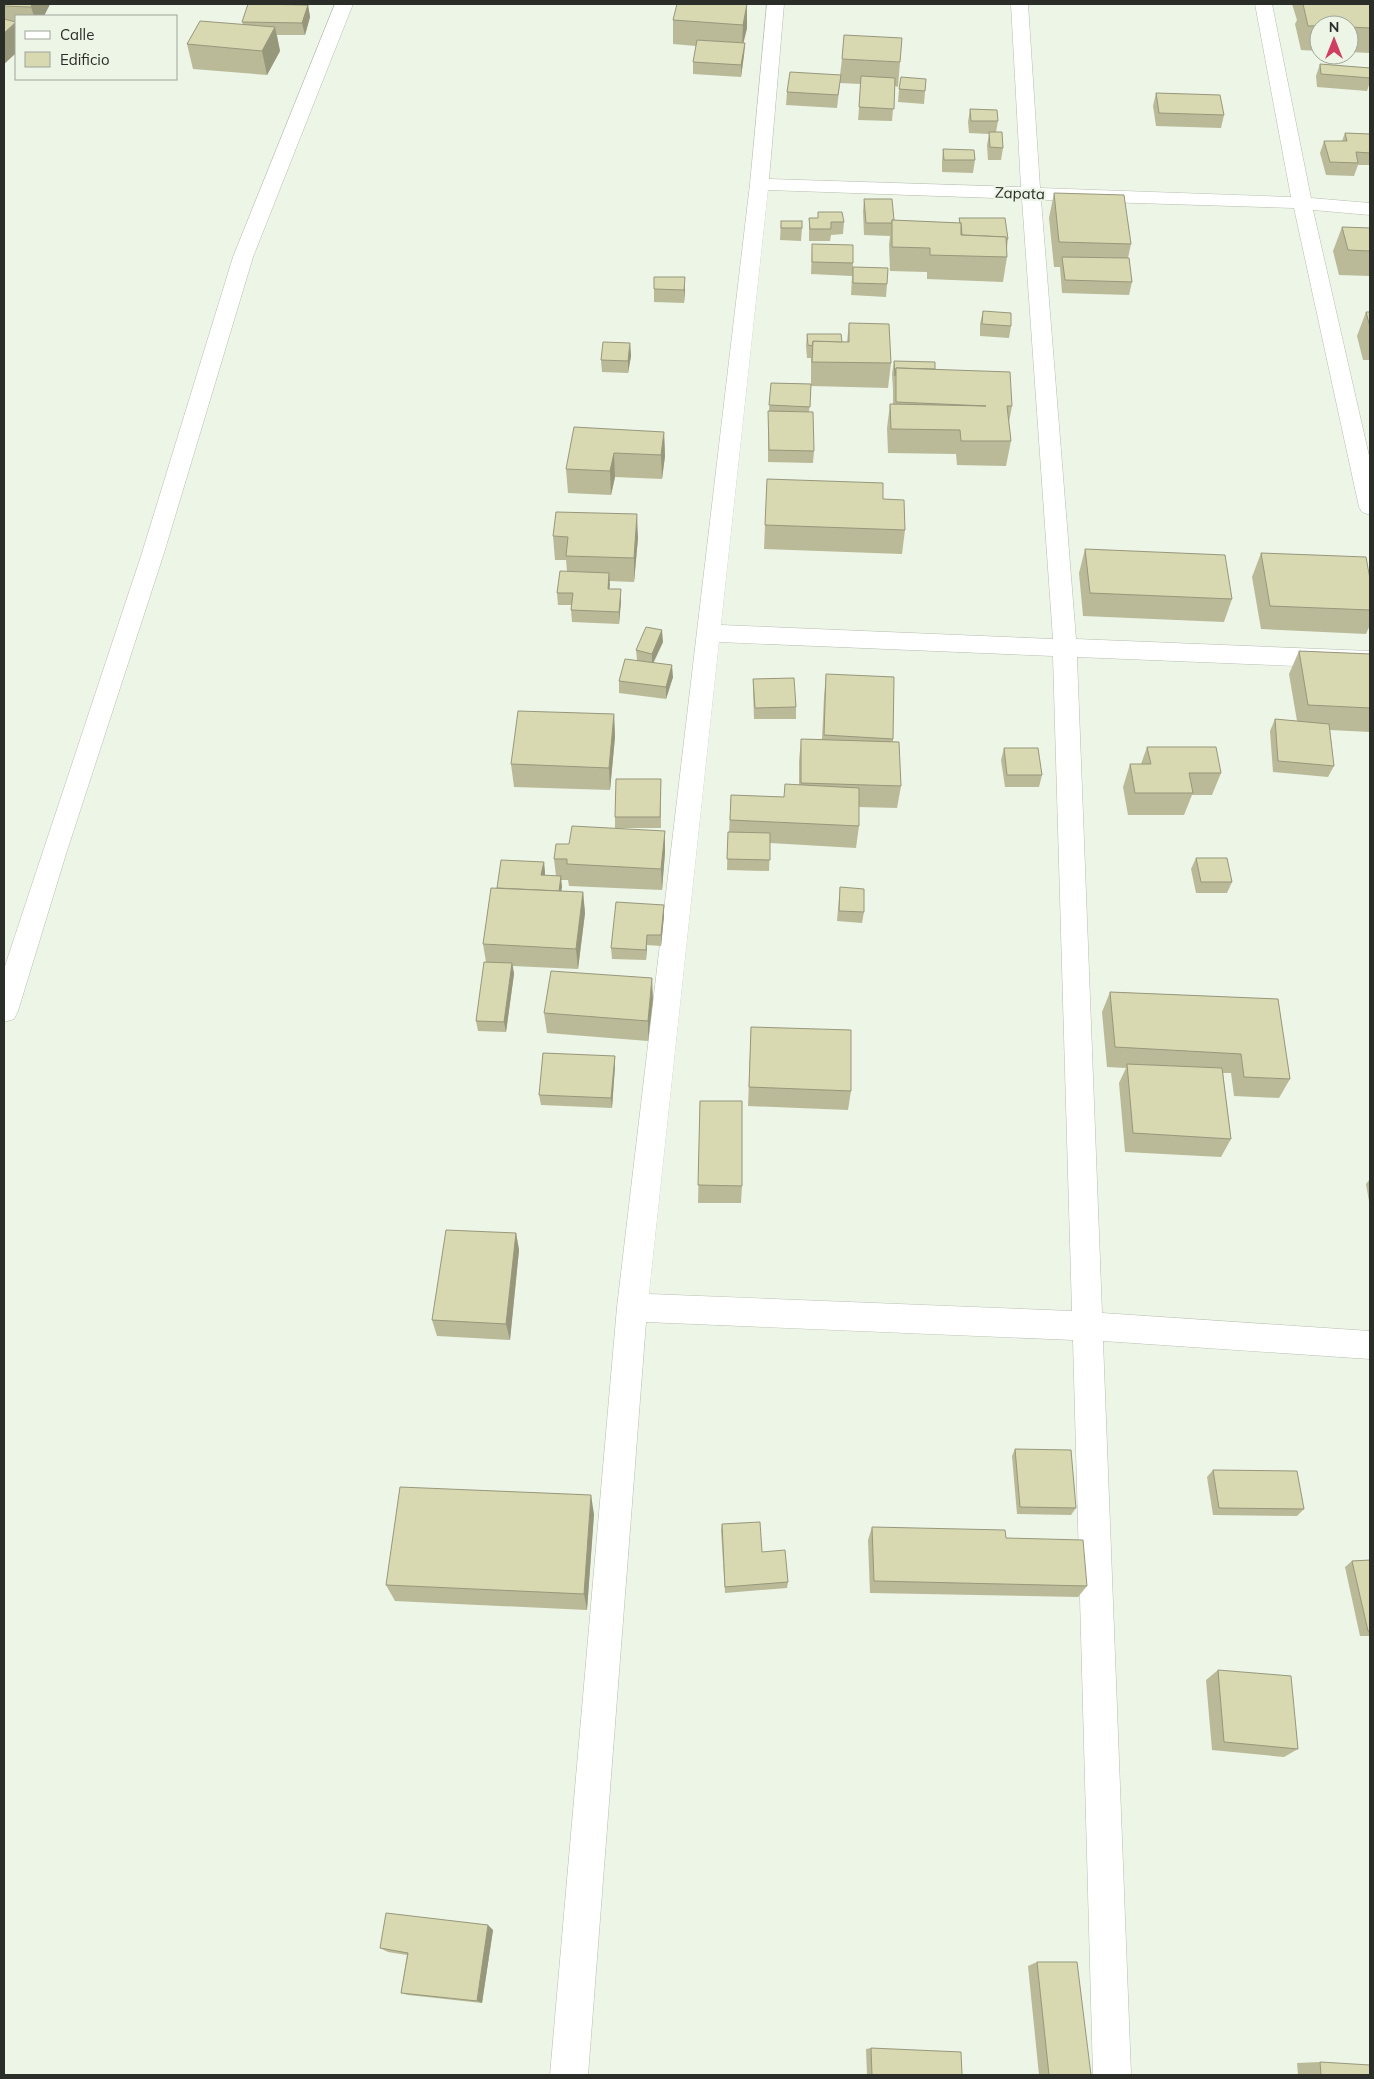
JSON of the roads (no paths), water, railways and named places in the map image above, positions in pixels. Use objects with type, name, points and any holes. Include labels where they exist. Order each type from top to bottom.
[{"type":"street","points":[[4,1011],[53,854],[153,552],[243,257],[344,4]]},
{"type":"street","points":[[569,2075],[632,1307],[759,184],[775,4]]},
{"type":"street","points":[[1020,4],[1031,193],[1065,647],[1112,2075]]},
{"type":"street","points":[[1264,4],[1302,203],[1370,507]]},
{"type":"street","name":"Zapata","points":[[759,184],[1302,203],[1370,209]]},
{"type":"street","points":[[708,633],[1370,660]]},
{"type":"street","points":[[632,1307],[1088,1326],[1370,1345]]}]
